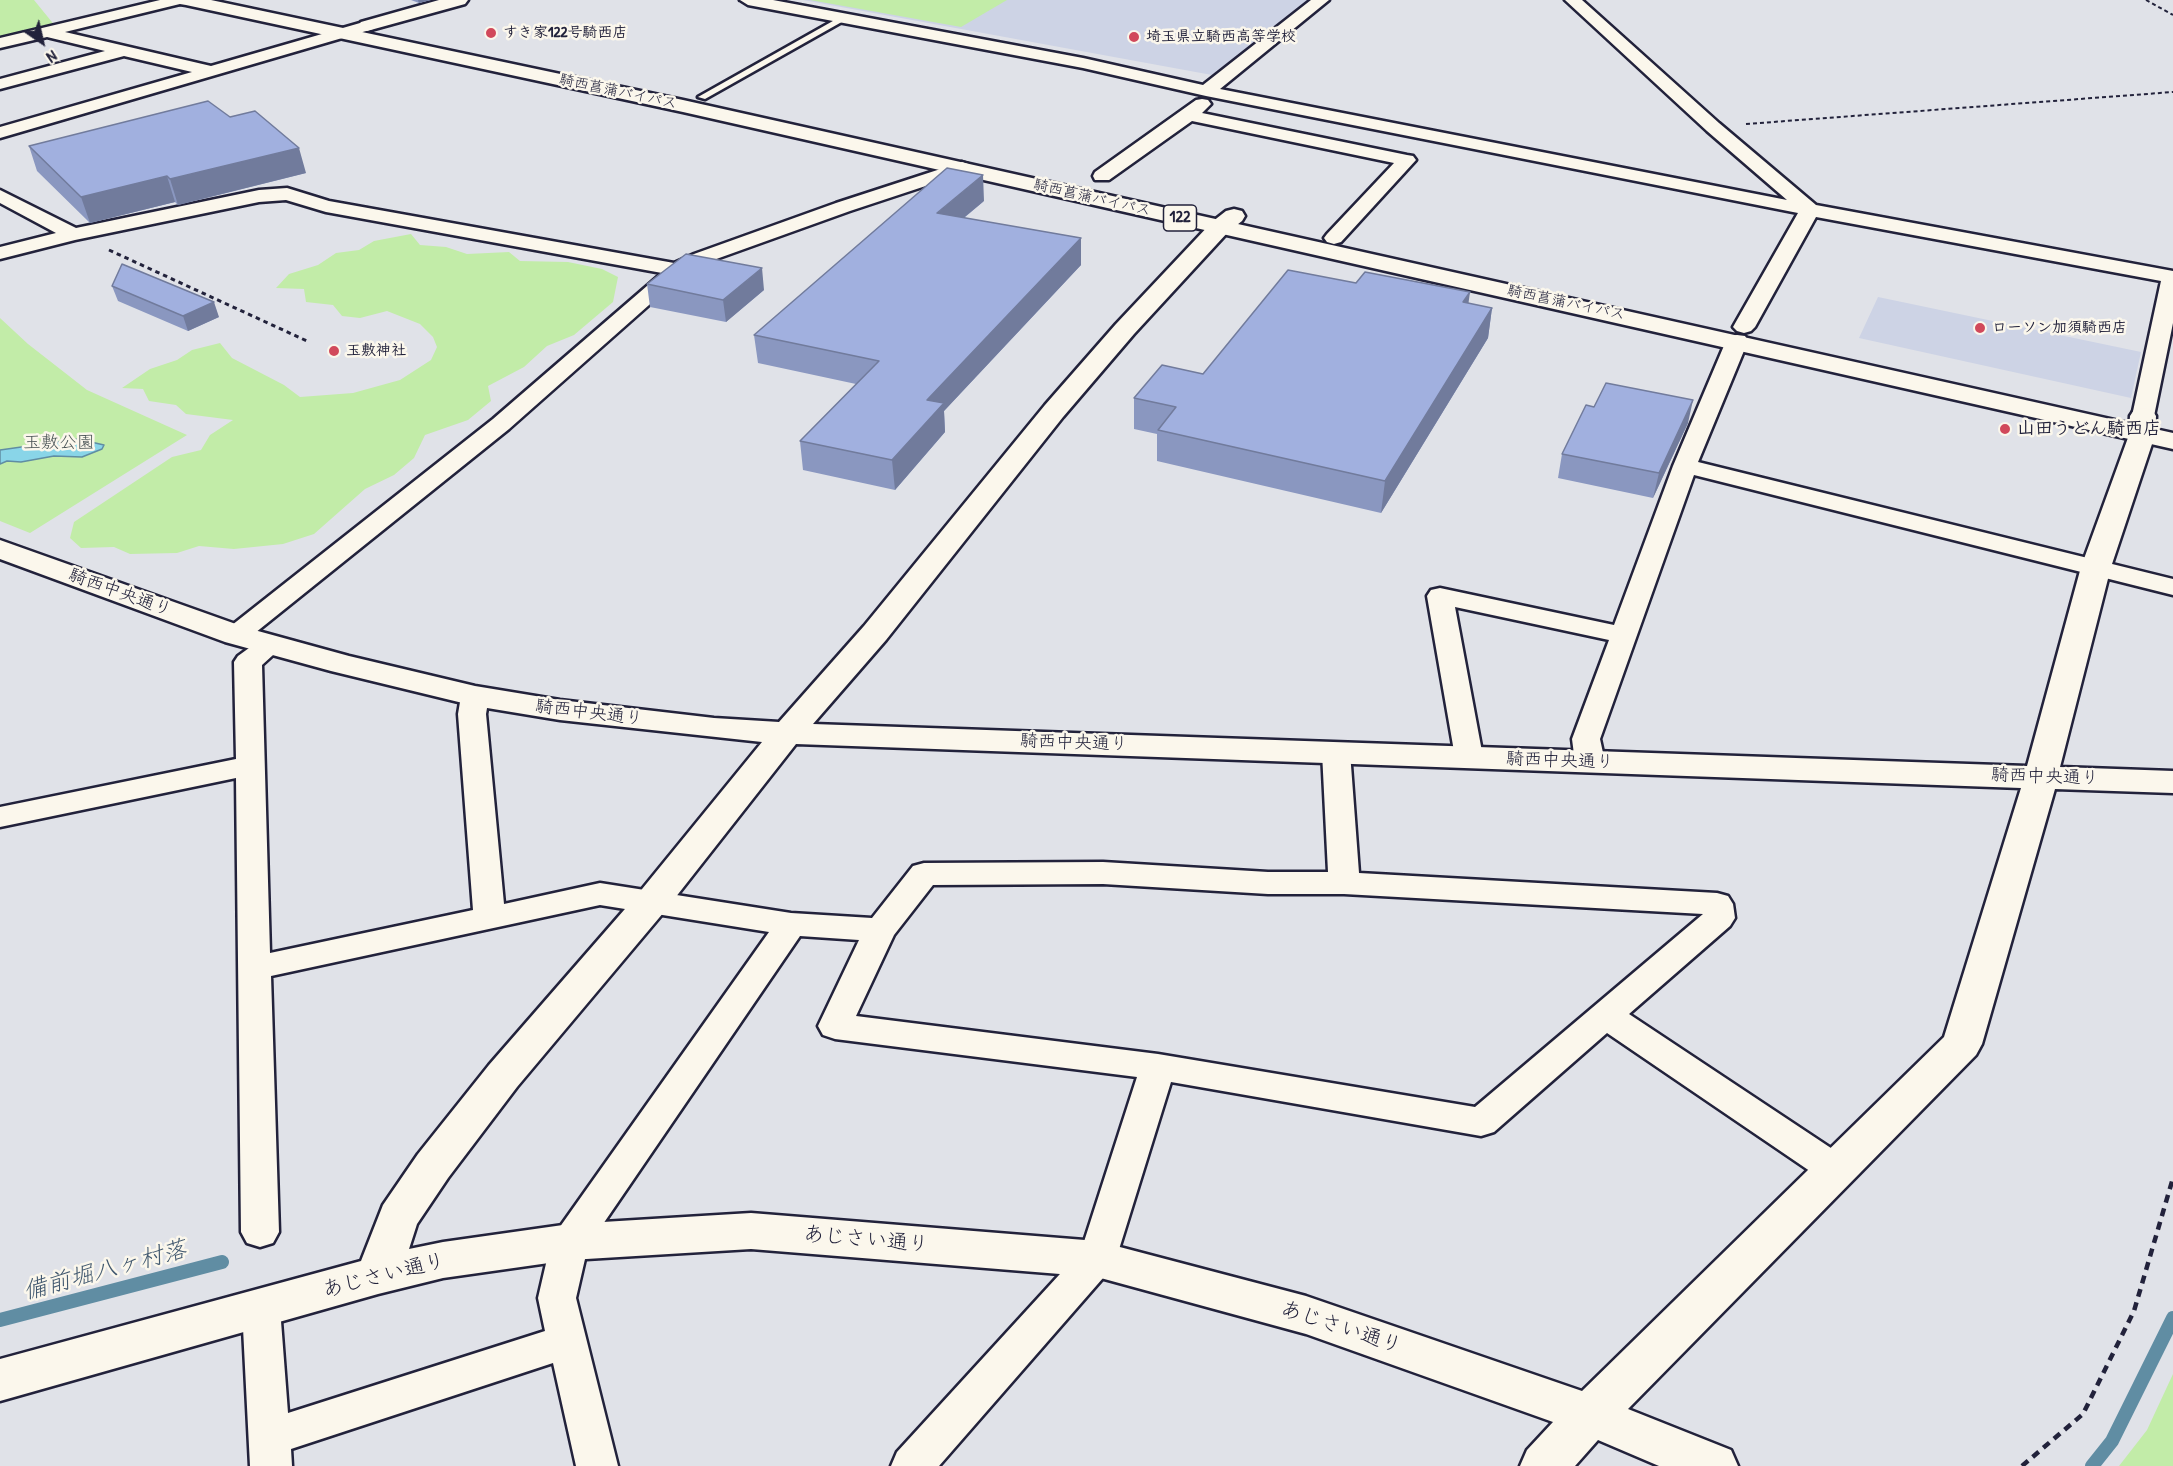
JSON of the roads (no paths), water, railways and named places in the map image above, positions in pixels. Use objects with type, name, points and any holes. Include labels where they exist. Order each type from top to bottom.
[{"type":"main road","name":"騎西菖蒲バイパス","points":[[186,0],[962,168],[1227,221],[2158,428]]},
{"type":"main road","name":"騎西菖蒲バイパス","points":[[240,0],[1097,180],[1227,221],[1334,238],[1740,334]]},
{"type":"main road","points":[[367,26],[459,0]]},
{"type":"main road","points":[[378,1275],[398,1218],[433,1166],[503,1076],[651,903],[787,733],[875,633],[1054,411],[1125,329],[1227,221]]},
{"type":"main road","points":[[1544,1466],[1590,1415],[1962,1044],[2041,777],[2096,567],[2158,428]]},
{"type":"main road","name":"騎西中央通り","points":[[0,549],[236,635],[270,645],[475,696],[630,719],[787,733],[2173,782]]},
{"type":"main road","name":"あじさい通り","points":[[0,1380],[378,1275],[443,1260],[570,1242],[752,1231],[1097,1259],[1306,1315],[1474,1372],[1590,1415],[1714,1466]]},
{"type":"street","points":[[0,43],[179,0]]},
{"type":"street","points":[[748,0],[1083,63],[1206,91],[1810,210],[2173,277],[2158,428]]},
{"type":"street","points":[[1206,91],[1321,0]]},
{"type":"street","points":[[1573,0],[1713,127],[1810,210]]},
{"type":"street","points":[[0,133],[367,26]]},
{"type":"street","points":[[46,32],[211,71]]},
{"type":"street","points":[[0,84],[125,51]]},
{"type":"street","points":[[1097,180],[1189,115],[1210,96],[1206,91]]},
{"type":"street","points":[[1189,115],[1407,160],[1334,238]]},
{"type":"street","points":[[236,635],[501,424],[677,270],[701,258],[843,207],[962,168]]},
{"type":"street","points":[[0,253],[73,234],[259,196],[287,194],[326,206],[677,270]]},
{"type":"street","points":[[0,196],[73,234]]},
{"type":"street","points":[[1590,762],[1586,739],[1685,466],[1740,334],[1810,210]]},
{"type":"street","points":[[1685,466],[2173,587]]},
{"type":"street","points":[[1469,758],[1440,596],[1624,635]]},
{"type":"street","points":[[260,1232],[248,662],[270,645]]},
{"type":"street","points":[[475,696],[472,714],[489,917]]},
{"type":"street","points":[[1336,752],[1344,883]]},
{"type":"street","points":[[0,818],[249,766]]},
{"type":"street","points":[[1103,873],[1268,883],[1344,883],[1717,904],[1719,918],[1480,1122],[1158,1067],[835,1026],[880,930],[924,874],[1103,873]]},
{"type":"street","points":[[255,968],[600,894],[791,924],[880,930]]},
{"type":"street","points":[[593,1465],[557,1298],[570,1242],[791,924]]},
{"type":"street","points":[[1605,1015],[1836,1170]]},
{"type":"street","points":[[912,1466],[1097,1259],[1158,1067]]},
{"type":"street","points":[[261,1308],[271,1451],[567,1341]]},
{"type":"lane","points":[[702,97],[843,19]]},
{"type":"water","points":[[78,439],[104,445],[102,449],[82,457],[54,456],[21,462],[7,461],[0,464],[0,450]]},
{"type":"waterway","name":"備前堀八ヶ村落","points":[[0,1320],[222,1262]]},
{"type":"waterway","points":[[2092,1466],[2112,1441],[2173,1318]]},
{"type":"place","name":"すき家122号騎西店","points":[[491,33]]},
{"type":"place","name":"埼玉県立騎西高等学校","points":[[1134,37]]},
{"type":"place","name":"ローソン加須騎西店","points":[[1980,328]]},
{"type":"place","name":"玉敷神社","points":[[334,351]]},
{"type":"place","name":"山田うどん騎西店","points":[[2005,429]]},
{"type":"park label","name":"玉敷公園","points":[[59,443]]}]
